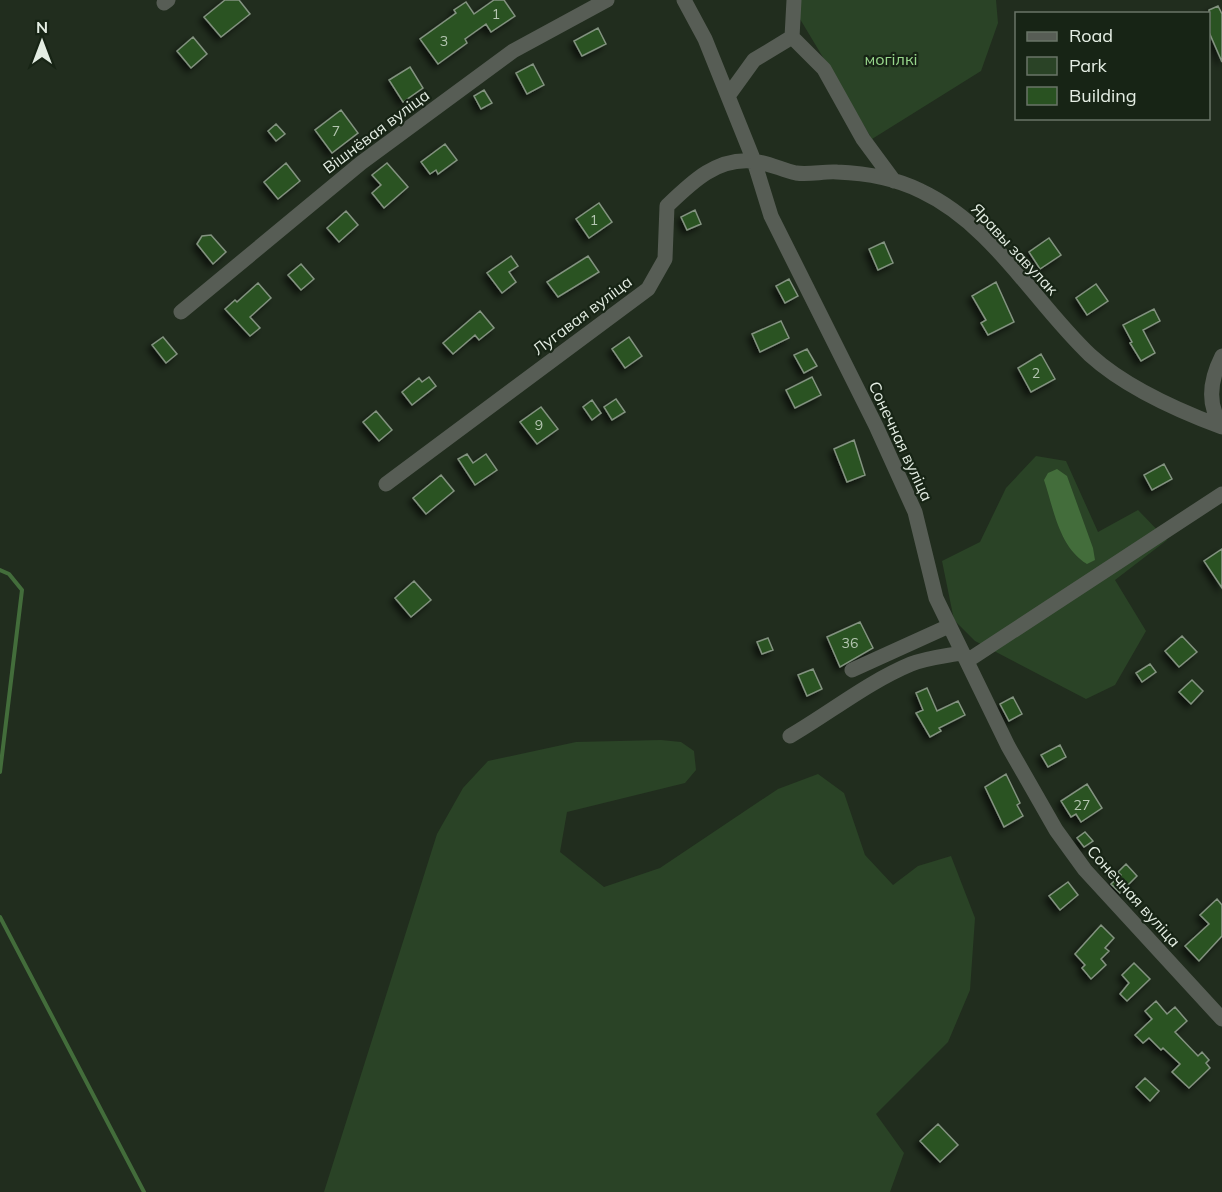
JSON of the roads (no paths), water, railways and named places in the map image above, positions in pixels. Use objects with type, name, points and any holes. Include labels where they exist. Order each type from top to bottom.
[{"type":"street","name":"Вішнёвая вуліца","points":[[181,312],[361,163],[503,58],[607,0]]},
{"type":"street","name":"Сонечная вуліца","points":[[684,0],[705,39],[728,96],[754,161],[771,216],[876,426],[915,512],[936,598],[1008,746],[1070,850],[1110,900],[1222,1019]]},
{"type":"street","points":[[794,0],[792,37],[824,69],[863,139],[894,181]]},
{"type":"street","points":[[728,96],[754,60],[792,37]]},
{"type":"street","name":"Яравы завулак","points":[[754,161],[797,173],[838,172],[894,181],[921,191],[955,210],[980,232],[1092,357],[1155,397],[1222,426]]},
{"type":"street","name":"Лугавая вуліца","points":[[386,484],[648,288],[665,259],[667,206],[695,179],[726,162],[754,161]]},
{"type":"street","points":[[1222,356],[1212,384],[1211,399],[1215,417],[1222,426]]},
{"type":"street","points":[[790,736],[828,714],[852,695],[912,663],[964,657],[1222,494]]},
{"type":"street","points":[[852,670],[949,626]]},
{"type":"waterway","points":[[0,570],[9,574],[22,590],[0,772]]},
{"type":"waterway","points":[[0,917],[144,1192]]},
{"type":"park label","name":"могілкі","points":[[891,59]]}]
